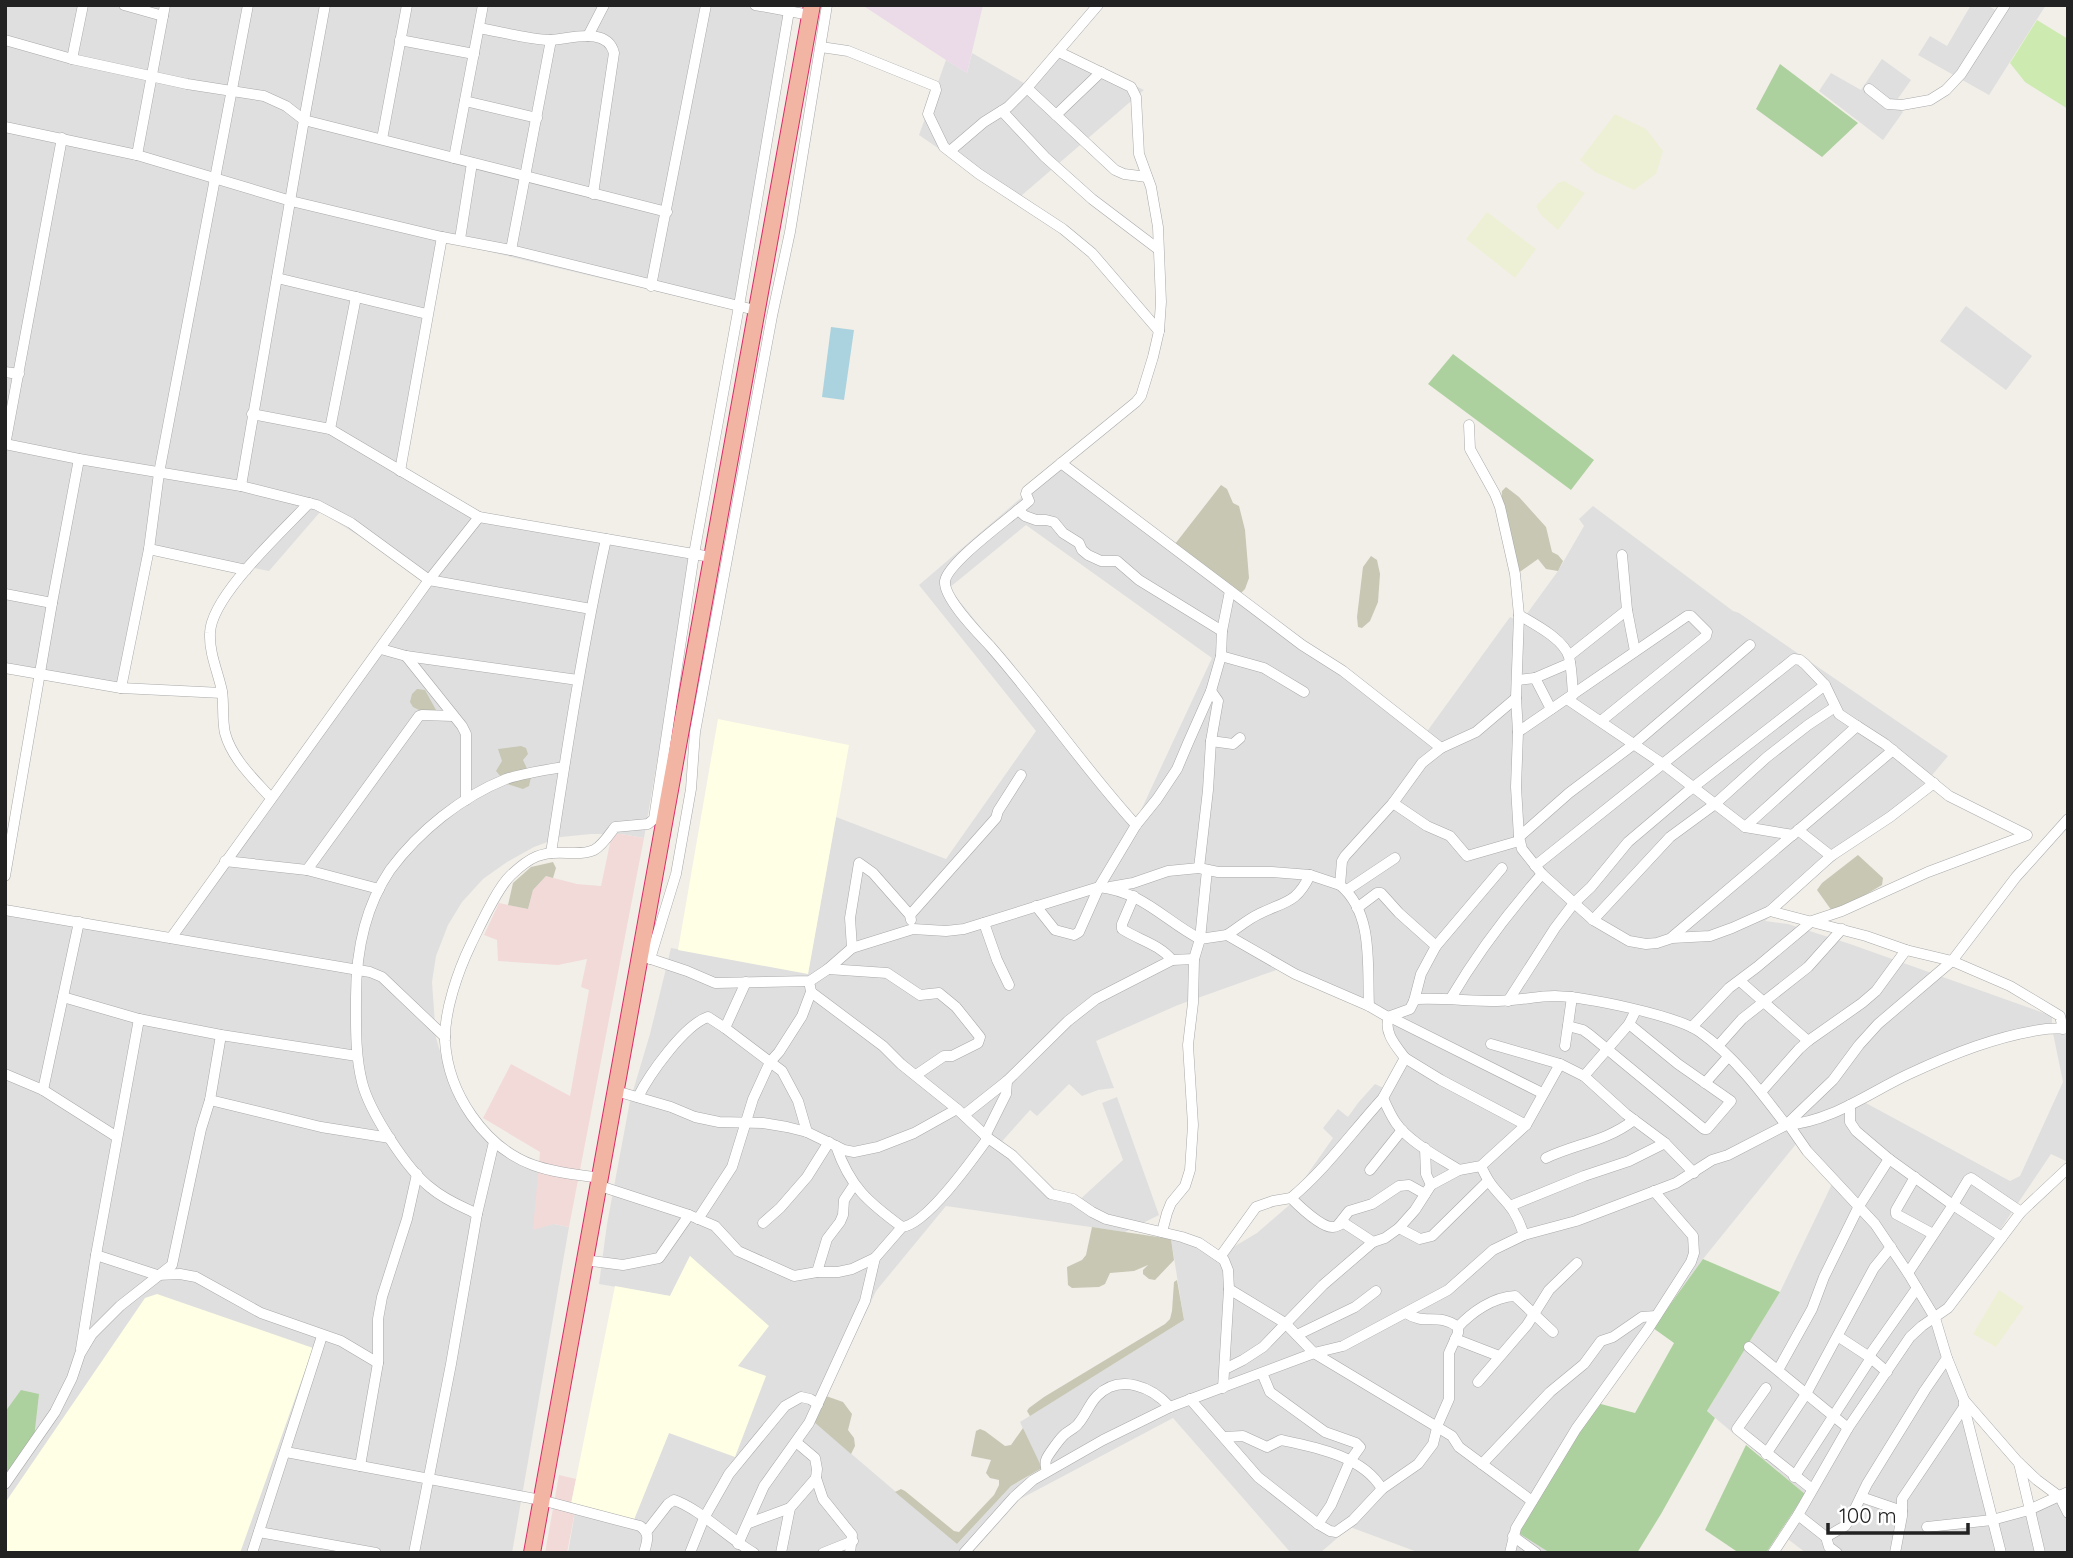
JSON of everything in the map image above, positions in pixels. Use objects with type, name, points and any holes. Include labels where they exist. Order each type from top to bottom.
[{"type":"highway","points":[[532,1553],[615,1091],[645,957],[711,557],[811,10]]},
{"type":"street","points":[[72,59],[83,5]]},
{"type":"street","points":[[124,5],[164,10],[137,155]]},
{"type":"street","points":[[121,688],[149,549],[159,472],[248,5]]},
{"type":"street","points":[[241,486],[326,5]]},
{"type":"street","points":[[382,139],[407,5]]},
{"type":"street","points":[[454,158],[483,5]]},
{"type":"street","points":[[588,36],[604,5]]},
{"type":"street","points":[[651,286],[706,5]]},
{"type":"street","points":[[755,5],[811,10]]},
{"type":"street","points":[[827,5],[790,232],[762,366],[695,732],[691,789],[678,862],[645,957],[710,982],[810,986],[961,1112],[987,1137],[1012,1155],[1051,1194],[1073,1199],[1106,1219],[1199,1243],[1220,1257],[1228,1270],[1229,1289],[1223,1388]]},
{"type":"street","points":[[950,151],[1027,89],[1098,5]]},
{"type":"street","points":[[1869,89],[1888,104],[1902,105],[1930,100],[1946,90],[1961,75],[2005,5]]},
{"type":"street","points":[[789,9],[694,554],[652,822],[643,825],[618,825],[596,849],[586,853],[551,853],[531,857],[506,879],[465,957],[457,980],[445,1037],[448,1062],[457,1087],[473,1116],[494,1142],[531,1164],[600,1182],[693,1217],[717,1228],[738,1251],[780,1271],[799,1277],[817,1272],[852,1269],[875,1258],[902,1227]]},
{"type":"street","points":[[479,28],[551,40],[588,36],[610,44],[614,53],[593,194]]},
{"type":"street","points":[[5,40],[72,59],[187,84],[264,96],[286,106],[304,120],[667,212]]},
{"type":"street","points":[[400,40],[474,54]]},
{"type":"street","points":[[511,250],[551,40]]},
{"type":"street","points":[[821,47],[840,48],[934,86],[936,90],[928,114],[940,143],[979,174],[1063,229],[1092,253],[1159,331]]},
{"type":"street","points":[[1059,52],[1131,87],[1135,92],[1139,154],[1155,205],[1161,302],[1159,331],[1141,396],[1026,493],[1029,501],[955,565],[946,576],[945,582],[946,590],[968,621],[1010,669],[1100,786],[1136,825]]},
{"type":"street","points":[[1056,115],[1101,72]]},
{"type":"street","points":[[1027,89],[1115,170],[1147,177]]},
{"type":"street","points":[[465,102],[537,118]]},
{"type":"street","points":[[1002,111],[1045,157],[1083,191],[1158,249]]},
{"type":"street","points":[[5,127],[137,155],[291,201],[442,237],[511,250],[755,310]]},
{"type":"street","points":[[62,138],[5,444],[241,486],[309,503],[327,509],[351,523],[429,580],[591,609]]},
{"type":"street","points":[[460,239],[472,163]]},
{"type":"street","points":[[400,471],[442,237]]},
{"type":"street","points":[[277,278],[427,314]]},
{"type":"street","points":[[330,429],[356,297]]},
{"type":"street","points":[[5,372],[19,374]]},
{"type":"street","points":[[252,414],[330,429],[479,517],[711,557]]},
{"type":"street","points":[[1469,425],[1473,458],[1500,507],[1514,574],[1519,615],[1516,698],[1519,839],[1522,849],[1539,870],[1593,920],[1629,941],[1646,944],[1672,938],[1710,936],[1732,928],[1770,911],[1831,856],[1890,817],[1934,783]]},
{"type":"street","points":[[5,876],[79,459]]},
{"type":"street","points":[[1061,463],[1302,645],[1343,671],[1441,748]]},
{"type":"street","points":[[271,798],[241,765],[225,734],[222,693],[210,645],[210,630],[214,615],[228,593],[309,503]]},
{"type":"street","points":[[1018,510],[1036,520],[1054,522],[1063,533],[1079,543],[1088,555],[1101,561],[1117,561],[1139,580],[1222,631]]},
{"type":"street","points":[[171,939],[429,580],[479,517]]},
{"type":"street","points":[[551,853],[578,680],[606,539]]},
{"type":"street","points":[[149,549],[246,570]]},
{"type":"street","points":[[1622,555],[1627,610],[1635,652]]},
{"type":"street","points":[[1036,906],[1055,930],[1074,935],[1079,932],[1136,825],[1177,769],[1211,691],[1221,656],[1222,631],[1230,591]]},
{"type":"street","points":[[5,594],[52,603]]},
{"type":"street","points":[[1518,680],[1535,678],[1569,659],[1627,610]]},
{"type":"street","points":[[1519,615],[1562,644],[1569,659],[1570,697]]},
{"type":"street","points":[[1518,732],[1689,616],[1708,633],[1601,721]]},
{"type":"street","points":[[1393,803],[1427,826],[1452,838],[1467,856],[1519,839],[1569,793],[1634,744],[1750,645]]},
{"type":"street","points":[[381,649],[406,656],[578,680]]},
{"type":"street","points":[[406,656],[466,734],[466,800]]},
{"type":"street","points":[[1221,656],[1264,668],[1304,692]]},
{"type":"street","points":[[1451,999],[1483,946],[1539,870],[1663,764],[1794,659],[1801,660],[1825,685],[1842,717],[1893,750],[1949,796],[2027,835],[2048,839]]},
{"type":"street","points":[[5,668],[121,688],[222,693]]},
{"type":"street","points":[[1535,678],[1551,709]]},
{"type":"street","points":[[1508,1001],[1574,903],[1591,887],[1628,842],[1694,786],[1825,685]]},
{"type":"street","points":[[1163,1232],[1171,1203],[1185,1185],[1191,1170],[1193,1125],[1188,1045],[1194,959],[1200,939],[1210,741],[1218,701],[1211,691]]},
{"type":"street","points":[[1570,697],[1694,786],[1745,827],[1796,833],[1831,856]]},
{"type":"street","points":[[1369,1006],[1364,925],[1357,908],[1343,888],[1342,862],[1393,803],[1422,763],[1441,748],[1476,732],[1516,698]]},
{"type":"street","points":[[1593,920],[1670,837],[1715,804],[1767,757],[1835,707]]},
{"type":"street","points":[[307,870],[419,716],[453,716]]},
{"type":"street","points":[[1745,827],[1857,726]]},
{"type":"street","points":[[1210,741],[1233,744],[1240,738]]},
{"type":"street","points":[[1672,938],[1893,750]]},
{"type":"street","points":[[477,1214],[453,1204],[428,1187],[390,1138],[365,1094],[357,1056],[356,969],[366,923],[379,889],[417,839],[479,792],[508,779],[564,767]]},
{"type":"street","points":[[910,915],[996,818],[1021,775]]},
{"type":"street","points":[[1788,1125],[1833,1080],[1878,1024],[1952,961],[2016,877],[2068,819]]},
{"type":"street","points":[[1692,1027],[1729,988],[1812,921],[1842,911],[1928,872],[2027,835]]},
{"type":"street","points":[[1343,888],[1395,858]]},
{"type":"street","points":[[225,861],[307,870],[379,889]]},
{"type":"street","points":[[852,948],[850,918],[859,863],[873,873],[910,915],[913,929]]},
{"type":"street","points":[[1503,868],[1436,946],[1421,974],[1410,1009],[1390,1017],[1386,1024],[1390,1037],[1405,1058],[1526,1125]]},
{"type":"street","points":[[584,1260],[623,1265],[659,1258],[684,1224],[693,1217],[731,1170],[752,1099],[770,1062],[802,1016],[810,986],[852,948],[913,929],[947,932],[964,929],[1036,906],[1133,883],[1168,871],[1203,869],[1310,875],[1343,888]]},
{"type":"street","points":[[1103,888],[1134,896],[1200,939],[1227,935],[1257,915],[1292,900],[1301,893],[1310,875]]},
{"type":"street","points":[[1357,908],[1377,893],[1381,893],[1436,946]]},
{"type":"street","points":[[1134,896],[1122,929],[1152,944],[1172,960]]},
{"type":"street","points":[[5,909],[370,972],[382,977],[445,1037]]},
{"type":"street","points":[[964,1553],[1021,1490],[1047,1471],[1170,1407],[1314,1353],[1338,1348],[1448,1290],[1493,1250],[1524,1236],[1576,1221],[1654,1191],[1694,1173],[1712,1160],[1728,1155],[1788,1125],[1823,1116],[1850,1105],[1909,1074],[1975,1047],[2047,1029],[2065,1028],[2060,1016],[2010,986],[1952,961],[1770,911]]},
{"type":"street","points":[[43,1090],[79,922]]},
{"type":"street","points":[[984,923],[1009,985]]},
{"type":"street","points":[[1718,1046],[1742,1019],[1808,967],[1842,929]]},
{"type":"street","points":[[1227,935],[1295,974],[1369,1006],[1542,1093]]},
{"type":"street","points":[[1761,1092],[1808,1041],[1876,991],[1906,950]]},
{"type":"street","points":[[615,1091],[695,1117],[719,1122],[771,1124],[807,1132],[854,1152],[878,1147],[961,1112],[1007,1081],[1096,999],[1172,960],[1194,959]]},
{"type":"street","points":[[828,969],[887,973],[920,995],[939,993],[956,1007],[980,1037],[978,1043],[952,1056],[944,1056],[916,1075]]},
{"type":"street","points":[[1740,981],[1808,1041]]},
{"type":"street","points":[[725,1028],[746,982]]},
{"type":"street","points":[[1414,1001],[1508,1001],[1553,996],[1572,998],[1674,1020],[1692,1027],[1718,1046],[1761,1092],[1807,1151],[1859,1206],[1891,1247],[1935,1318],[1964,1404],[2001,1553]]},
{"type":"street","points":[[63,997],[139,1019],[357,1056]]},
{"type":"street","points":[[1565,1046],[1572,998]]},
{"type":"street","points":[[1584,1076],[1629,1024],[1636,1010]]},
{"type":"street","points":[[638,1097],[652,1071],[677,1042],[701,1019],[708,1017],[782,1070],[798,1101],[807,1132]]},
{"type":"street","points":[[5,1484],[55,1412],[72,1378],[80,1354],[139,1019]]},
{"type":"street","points":[[1568,1026],[1587,1032],[1706,1130],[1731,1102],[1629,1024]]},
{"type":"street","points":[[80,1354],[92,1334],[107,1319],[172,1265],[221,1035]]},
{"type":"street","points":[[1491,1044],[1560,1064],[1584,1076],[1665,1143],[1694,1173]]},
{"type":"street","points":[[1705,1083],[1728,1057]]},
{"type":"street","points":[[1220,1257],[1256,1207],[1291,1198],[1335,1155],[1383,1098],[1405,1058]]},
{"type":"street","points":[[1225,1369],[1263,1347],[1323,1285],[1373,1242],[1385,1238],[1399,1228],[1428,1190],[1460,1170],[1482,1166],[1526,1125],[1560,1064]]},
{"type":"street","points":[[5,1073],[43,1090],[117,1137]]},
{"type":"street","points":[[833,1144],[854,1185],[872,1204],[902,1227],[908,1227],[949,1189],[987,1137],[1006,1094],[1007,1081]]},
{"type":"street","points":[[1383,1098],[1402,1130],[1460,1170]]},
{"type":"street","points":[[209,1100],[321,1127],[390,1138]]},
{"type":"street","points":[[1850,1105],[1852,1128],[1889,1159],[2002,1237]]},
{"type":"street","points":[[1546,1158],[1572,1147],[1600,1140],[1634,1120]]},
{"type":"street","points":[[1370,1170],[1402,1130]]},
{"type":"street","points":[[414,1553],[477,1214],[494,1142]]},
{"type":"street","points":[[1510,1206],[1629,1161],[1665,1143]]},
{"type":"street","points":[[763,1223],[780,1208],[833,1144]]},
{"type":"street","points":[[1425,1148],[1428,1190]]},
{"type":"street","points":[[1778,1370],[1812,1309],[1824,1277],[1859,1206],[1889,1159]]},
{"type":"street","points":[[1482,1166],[1497,1194],[1510,1206],[1524,1236]]},
{"type":"street","points":[[1773,1553],[1848,1428],[1910,1337],[1948,1308],[2021,1212],[2068,1168]]},
{"type":"street","points":[[360,1466],[378,1363],[378,1319],[382,1297],[407,1219],[416,1174]]},
{"type":"street","points":[[1915,1177],[1896,1214],[1933,1234]]},
{"type":"street","points":[[1908,1273],[1971,1178],[2021,1212]]},
{"type":"street","points":[[1399,1228],[1420,1239],[1432,1236],[1488,1181]]},
{"type":"street","points":[[817,1272],[827,1241],[843,1215],[844,1200],[854,1185]]},
{"type":"street","points":[[1338,1225],[1349,1211],[1372,1204],[1399,1186],[1409,1185],[1428,1190]]},
{"type":"street","points":[[1510,1553],[1513,1535],[1576,1429],[1686,1273],[1691,1262],[1693,1236],[1654,1191]]},
{"type":"street","points":[[1291,1198],[1308,1214],[1323,1223],[1332,1227],[1344,1223],[1373,1242]]},
{"type":"street","points":[[1766,1454],[1806,1394],[1874,1268],[1891,1247]]},
{"type":"street","points":[[96,1255],[157,1275],[180,1274],[196,1277],[261,1313],[341,1341],[378,1363]]},
{"type":"street","points":[[738,1544],[764,1486],[809,1423],[865,1301],[875,1258]]},
{"type":"street","points":[[1478,1382],[1527,1325],[1549,1290],[1577,1263]]},
{"type":"street","points":[[1794,1477],[1917,1288]]},
{"type":"street","points":[[1229,1289],[1286,1323],[1314,1353],[1452,1436],[1459,1447],[1532,1501]]},
{"type":"street","points":[[1297,1335],[1355,1307],[1376,1291]]},
{"type":"street","points":[[1190,1399],[1248,1468],[1318,1524],[1332,1532],[1343,1528],[1382,1489],[1414,1467],[1435,1440],[1437,1427],[1449,1399],[1449,1359],[1458,1327],[1480,1308],[1510,1296],[1518,1298],[1553,1332]]},
{"type":"street","points":[[1406,1313],[1416,1319],[1446,1320],[1458,1327]]},
{"type":"street","points":[[1482,1464],[1550,1392],[1584,1364],[1601,1341],[1613,1337],[1642,1317],[1656,1316]]},
{"type":"street","points":[[252,1553],[322,1336]]},
{"type":"street","points":[[1839,1337],[1870,1357],[1887,1372]]},
{"type":"street","points":[[1455,1339],[1499,1356]]},
{"type":"street","points":[[1749,1348],[1848,1428]]},
{"type":"street","points":[[1826,1537],[1845,1526],[1925,1390],[1947,1358]]},
{"type":"street","points":[[1262,1373],[1269,1392],[1325,1432],[1359,1445],[1359,1450],[1350,1461],[1334,1499],[1318,1524]]},
{"type":"street","points":[[1047,1471],[1047,1457],[1062,1437],[1078,1424],[1094,1399],[1104,1390],[1135,1384],[1154,1392],[1170,1407]]},
{"type":"street","points":[[1766,1388],[1737,1429],[1812,1489]]},
{"type":"street","points":[[690,1553],[704,1518],[729,1474],[785,1406],[801,1397],[818,1404]]},
{"type":"street","points":[[1964,1404],[2037,1480],[2064,1494]]},
{"type":"street","points":[[1895,1553],[1902,1499],[1964,1404]]},
{"type":"street","points":[[1224,1437],[1246,1436],[1267,1447],[1284,1441],[1350,1461],[1371,1475],[1382,1489]]},
{"type":"street","points":[[796,1442],[815,1458],[816,1478],[823,1499],[851,1533],[853,1541],[850,1553]]},
{"type":"street","points":[[286,1452],[541,1500],[640,1526],[647,1531],[649,1537],[644,1553]]},
{"type":"street","points":[[2018,1462],[2039,1553]]},
{"type":"street","points":[[781,1553],[790,1508],[816,1478]]},
{"type":"street","points":[[1927,1527],[1992,1520],[2029,1510],[2064,1494]]},
{"type":"street","points":[[2064,1494],[2068,1513]]},
{"type":"street","points":[[1861,1497],[1902,1511]]},
{"type":"street","points":[[647,1531],[674,1500],[754,1553]]},
{"type":"street","points":[[749,1522],[790,1508]]},
{"type":"street","points":[[1798,1515],[1826,1537],[1829,1547],[1837,1553]]},
{"type":"street","points":[[259,1532],[376,1553]]},
{"type":"street","points":[[1513,1535],[1536,1553]]},
{"type":"street","points":[[822,1553],[853,1541]]},
{"type":"shaded area","points":[[5,5],[788,5],[735,310],[440,240],[399,472],[475,521],[692,555],[644,838],[621,834],[561,837],[534,847],[507,862],[483,879],[462,902],[448,925],[436,956],[432,982],[436,1038],[443,1061],[469,1116],[538,1171],[554,1224],[569,1227],[512,1553],[5,1553],[5,907],[172,936],[432,580],[320,512],[269,571],[146,546],[119,686],[5,667]]},
{"type":"shaded area","points":[[862,5],[983,5],[967,73],[946,60]]},
{"type":"shaded area","points":[[1971,5],[1987,5],[2000,13],[2006,5],[2046,5],[1989,95],[1918,55],[1930,36],[1947,46]]},
{"type":"shaded area","points":[[1059,52],[1067,53],[1144,90],[1015,201],[919,135],[946,60],[967,73],[972,53],[1029,86]]},
{"type":"shaded area","points":[[1882,59],[1911,80],[1894,104],[1903,112],[1883,140],[1819,91],[1831,73],[1861,90]]},
{"type":"shaded area","points":[[1615,114],[1646,129],[1663,151],[1656,174],[1634,190],[1595,172],[1580,160]]},
{"type":"shaded area","points":[[1564,181],[1585,193],[1558,230],[1541,215],[1536,206],[1558,183]]},
{"type":"shaded area","points":[[1487,212],[1536,249],[1515,278],[1466,239]]},
{"type":"shaded area","points":[[1966,306],[2032,356],[2006,390],[1940,341]]},
{"type":"shaded area","points":[[1062,463],[1423,737],[1510,617],[1521,622],[1558,571],[1584,526],[1579,519],[1593,506],[1733,611],[1948,756],[1928,780],[1765,921],[1788,924],[1850,944],[2052,1016],[2052,1031],[2007,1040],[1953,1060],[1915,1075],[1864,1102],[2010,1181],[2020,1176],[2063,1082],[2053,1033],[2068,1032],[2068,1162],[2051,1154],[1938,1322],[1993,1522],[2068,1495],[2068,1553],[1806,1553],[1780,1533],[1805,1494],[1707,1411],[1780,1292],[1832,1184],[1796,1144],[1703,1259],[1577,1431],[1518,1532],[1550,1553],[1420,1553],[1350,1527],[1320,1553],[1291,1553],[1173,1418],[1020,1499],[972,1553],[568,1553],[576,1506],[633,1522],[669,1433],[765,1376],[737,1367],[690,1256],[670,1296],[599,1284],[607,1224],[630,1101],[671,948],[808,973],[836,817],[946,859],[1036,731],[919,585]],"holes":[[[1026,525],[1212,658],[1136,821],[949,588]],[[1279,969],[1388,1016],[1401,1062],[1390,1091],[1375,1084],[1348,1117],[1338,1109],[1323,1128],[1333,1138],[1302,1182],[1309,1188],[1257,1233],[1219,1259],[1205,1250],[1171,1239],[1184,1320],[1020,1422],[1042,1469],[1011,1486],[957,1544],[814,1422],[876,1291],[946,1206],[1125,1232],[1159,1215],[1117,1097],[1102,1103],[1123,1160],[1076,1203],[1044,1191],[997,1147],[1030,1110],[1037,1116],[1069,1084],[1082,1096],[1114,1088],[1096,1041],[1178,1005]]]},
{"type":"shaded area","points":[[1221,485],[1227,489],[1233,503],[1239,506],[1245,530],[1249,578],[1245,589],[1238,596],[1175,544]]},
{"type":"shaded area","points":[[1506,487],[1519,497],[1546,527],[1552,552],[1563,561],[1558,571],[1546,569],[1538,559],[1517,574],[1501,504],[1502,491]]},
{"type":"shaded area","points":[[1371,556],[1377,560],[1380,574],[1378,602],[1370,621],[1362,628],[1358,627],[1357,617],[1363,567]]},
{"type":"shaded area","points":[[417,689],[425,690],[436,710],[425,713],[413,707],[410,702]]},
{"type":"shaded area","points":[[718,719],[849,745],[808,974],[678,950]]},
{"type":"shaded area","points":[[521,746],[526,748],[528,754],[523,760],[531,777],[529,786],[523,789],[507,784],[496,771],[502,761],[498,749]]},
{"type":"shaded area","points":[[612,834],[644,838],[569,1227],[554,1224],[533,1230],[540,1152],[483,1118],[511,1064],[570,1096],[589,990],[581,987],[587,959],[558,965],[498,961],[497,940],[484,935],[499,903],[528,909],[533,890],[546,876],[577,884],[601,886]]},
{"type":"shaded area","points":[[1858,855],[1883,878],[1882,885],[1832,911],[1817,890]]},
{"type":"shaded area","points":[[553,862],[556,868],[553,878],[546,876],[533,890],[528,909],[508,905],[513,883],[531,867]]},
{"type":"shaded area","points":[[1092,1227],[1171,1239],[1174,1260],[1155,1280],[1143,1274],[1148,1265],[1134,1271],[1110,1273],[1105,1284],[1099,1287],[1072,1288],[1068,1285],[1067,1267],[1086,1255]]},
{"type":"shaded area","points":[[690,1256],[769,1326],[738,1366],[766,1376],[735,1457],[669,1433],[633,1522],[571,1504],[615,1286],[670,1296]]},
{"type":"shaded area","points":[[1177,1280],[1184,1320],[1030,1416],[1027,1411],[1029,1408],[1044,1397],[1165,1324],[1170,1319],[1174,1282]]},
{"type":"shaded area","points":[[1999,1290],[2024,1307],[1996,1347],[1973,1334]]},
{"type":"shaded area","points":[[157,1294],[313,1348],[240,1553],[5,1553],[5,1503],[145,1298]]},
{"type":"shaded area","points":[[826,1396],[843,1402],[852,1414],[848,1430],[854,1438],[855,1446],[851,1454],[814,1422]]},
{"type":"shaded area","points":[[1023,1428],[1042,1468],[1011,1486],[957,1544],[895,1492],[901,1489],[905,1491],[954,1531],[959,1532],[994,1495],[999,1485],[999,1480],[990,1478],[986,1473],[991,1460],[971,1456],[976,1431],[985,1431],[1005,1446],[1011,1445]]},
{"type":"shaded area","points":[[559,1475],[576,1479],[571,1504],[576,1506],[567,1553],[545,1553]]},
{"type":"green space","points":[[2037,20],[2068,39],[2068,109],[2025,82],[2010,63]]},
{"type":"green space","points":[[1780,64],[1858,123],[1822,157],[1756,109]]},
{"type":"green space","points":[[1453,354],[1594,460],[1571,490],[1428,384]]},
{"type":"green space","points":[[1703,1259],[1780,1292],[1707,1411],[1715,1418],[1637,1553],[1550,1553],[1517,1532],[1597,1403],[1635,1413],[1674,1343],[1653,1328]]},
{"type":"green space","points":[[21,1390],[39,1394],[33,1447],[5,1487],[5,1412]]},
{"type":"green space","points":[[1746,1445],[1805,1494],[1766,1553],[1739,1553],[1705,1530]]},
{"type":"water","points":[[831,327],[854,330],[844,400],[822,397]]}]
